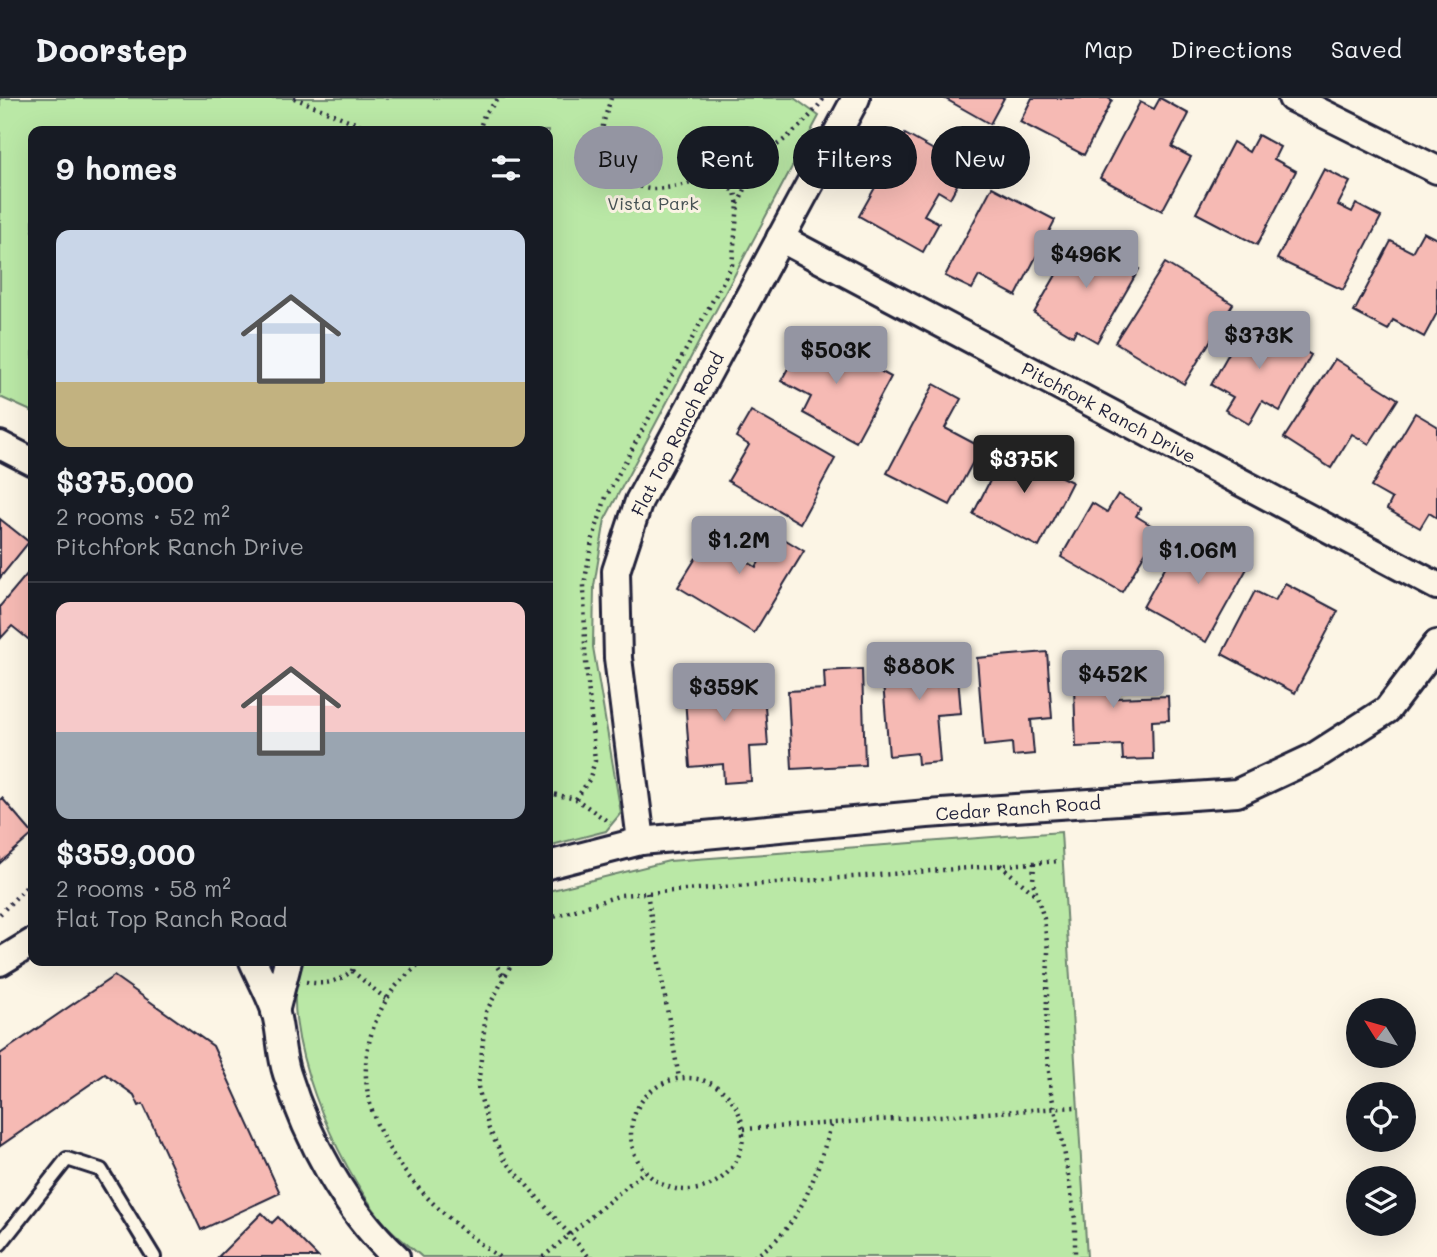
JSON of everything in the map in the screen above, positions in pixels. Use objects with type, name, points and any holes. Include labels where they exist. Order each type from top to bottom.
[{"type":"street","name":"Flat Top Ranch Road","points":[[640,841],[618,658],[616,571],[639,501],[856,98]]},
{"type":"street","points":[[1292,98],[1437,170]]},
{"type":"street","name":"Pitchfork Ranch Drive","points":[[780,238],[1437,586]]},
{"type":"street","points":[[0,445],[28,460]]},
{"type":"street","name":"Cedar Ranch Road","points":[[553,864],[640,841],[927,814],[1237,793],[1312,758],[1387,710],[1437,644]]},
{"type":"street","points":[[0,962],[28,945]]},
{"type":"street","points":[[255,966],[275,1012],[286,1073],[309,1129],[346,1200],[374,1236],[396,1257]]},
{"type":"street","points":[[275,1012],[295,971]]},
{"type":"lane","points":[[0,1244],[66,1159],[101,1170],[154,1257]]},
{"type":"path","points":[[294,98],[363,126]]},
{"type":"path","points":[[481,126],[485,114],[499,98]]},
{"type":"path","points":[[611,98],[602,135],[608,158],[629,181],[642,186],[651,189],[677,184]]},
{"type":"path","points":[[779,141],[804,121],[824,98]]},
{"type":"path","points":[[738,205],[746,189]]},
{"type":"path","points":[[553,794],[576,799],[617,827]]},
{"type":"path","points":[[553,918],[621,895],[1059,861]]},
{"type":"path","points":[[1034,863],[1033,882],[1044,919],[1048,951],[1046,1038],[1055,1108],[1075,1219],[1074,1257]]},
{"type":"path","points":[[1000,865],[1037,895]]},
{"type":"path","points":[[0,914],[28,885]]},
{"type":"path","points":[[647,893],[679,1078]]},
{"type":"path","points":[[295,971],[331,984],[352,971],[353,966]]},
{"type":"path","points":[[418,966],[393,989],[370,1043],[366,1073],[369,1104],[383,1140],[411,1183],[431,1204],[499,1257]]},
{"type":"path","points":[[497,966],[504,977]]},
{"type":"path","points":[[510,966],[486,1012],[478,1087],[488,1129],[503,1158],[589,1257]]},
{"type":"path","points":[[352,971],[387,1000]]},
{"type":"path","points":[[679,1078],[707,1081],[720,1087],[738,1109],[744,1129],[736,1164],[716,1183],[689,1191],[662,1185],[645,1171],[633,1150],[633,1119],[650,1092],[679,1078]]},
{"type":"path","points":[[744,1129],[1076,1107]]},
{"type":"path","points":[[754,1257],[795,1219],[817,1172],[832,1123]]},
{"type":"path","points":[[542,1257],[645,1171]]},
{"type":"green space","name":"Vista Park","points":[[0,98],[794,98],[819,116],[814,126],[793,126],[793,165],[605,519],[594,586],[593,647],[621,813],[606,831],[553,845],[553,126],[28,126],[28,410],[0,397]]},
{"type":"green space","points":[[1061,832],[1087,1257],[422,1257],[396,1235],[365,1196],[347,1166],[315,1096],[296,1023],[295,989],[300,966],[553,966],[553,890],[669,861]]},
{"type":"building","points":[[944,98],[1004,98],[990,124]]},
{"type":"building","points":[[1032,98],[1112,100],[1084,155],[1020,122]]},
{"type":"building","points":[[1160,98],[1189,114],[1172,147],[1191,157],[1162,211],[1100,178],[1140,102],[1154,109]]},
{"type":"building","points":[[1258,135],[1280,147],[1274,159],[1296,171],[1257,245],[1196,213],[1233,142],[1249,152]]},
{"type":"building","points":[[917,141],[931,148],[931,189],[955,189],[950,198],[938,191],[924,215],[939,223],[923,252],[859,216],[874,189],[917,189]]},
{"type":"building","points":[[1324,169],[1350,182],[1338,205],[1352,212],[1356,204],[1381,217],[1343,290],[1277,259]]},
{"type":"building","points":[[991,189],[996,189],[1055,220],[1016,296],[979,276],[972,289],[945,276]]},
{"type":"building","points":[[1423,232],[1437,239],[1437,313],[1424,337],[1393,320],[1388,330],[1354,312],[1391,241],[1412,252]]},
{"type":"building","points":[[1079,235],[1139,269],[1097,342],[1076,330],[1073,336],[1034,313]]},
{"type":"building","points":[[1165,263],[1233,304],[1184,384],[1115,342]]},
{"type":"building","points":[[1248,319],[1311,355],[1280,411],[1262,401],[1249,424],[1225,410],[1233,397],[1211,385]]},
{"type":"building","points":[[808,332],[891,377],[856,442],[803,413],[811,397],[781,381]]},
{"type":"building","points":[[1335,359],[1398,399],[1369,444],[1352,434],[1331,468],[1284,438]]},
{"type":"building","points":[[934,384],[961,399],[945,428],[981,447],[950,505],[887,473]]},
{"type":"building","points":[[751,411],[835,459],[800,523],[728,481],[749,445],[736,437]]},
{"type":"building","points":[[1415,413],[1437,426],[1437,518],[1429,513],[1420,528],[1387,509],[1392,499],[1371,487]]},
{"type":"building","points":[[1021,443],[1056,461],[1051,472],[1072,482],[1039,547],[973,514],[1002,457],[1011,462]]},
{"type":"building","points":[[1118,494],[1141,508],[1136,516],[1159,530],[1122,592],[1061,557],[1092,503],[1107,512]]},
{"type":"building","points":[[0,519],[28,543],[0,578]]},
{"type":"building","points":[[720,519],[743,532],[731,552],[756,567],[776,534],[804,551],[754,633],[678,587]]},
{"type":"building","points":[[1206,529],[1234,544],[1228,553],[1249,565],[1206,642],[1143,607],[1174,551],[1189,559]]},
{"type":"building","points":[[28,573],[28,639],[12,626],[1,638],[0,606]]},
{"type":"building","points":[[1285,583],[1338,611],[1295,693],[1222,654],[1255,591],[1275,601]]},
{"type":"building","points":[[956,652],[961,713],[936,715],[940,762],[918,764],[917,753],[889,756],[881,658]]},
{"type":"building","points":[[1047,652],[1052,718],[1031,720],[1034,754],[1013,756],[1012,743],[984,746],[977,658]]},
{"type":"building","points":[[1116,655],[1117,698],[1168,696],[1169,720],[1152,721],[1153,759],[1123,760],[1122,745],[1076,747],[1073,657]]},
{"type":"building","points":[[705,668],[706,684],[763,679],[768,746],[749,747],[751,781],[724,783],[723,764],[690,767],[683,670]]},
{"type":"building","points":[[862,669],[865,765],[792,769],[788,691],[825,689],[824,671]]},
{"type":"building","points":[[2,798],[28,828],[28,838],[0,863]]},
{"type":"building","points":[[114,976],[213,1046],[280,1193],[201,1230],[143,1104],[139,1106],[134,1095],[105,1074],[0,1146],[0,1054]]},
{"type":"building","points":[[262,1213],[272,1223],[278,1217],[318,1257],[218,1257]]}]
